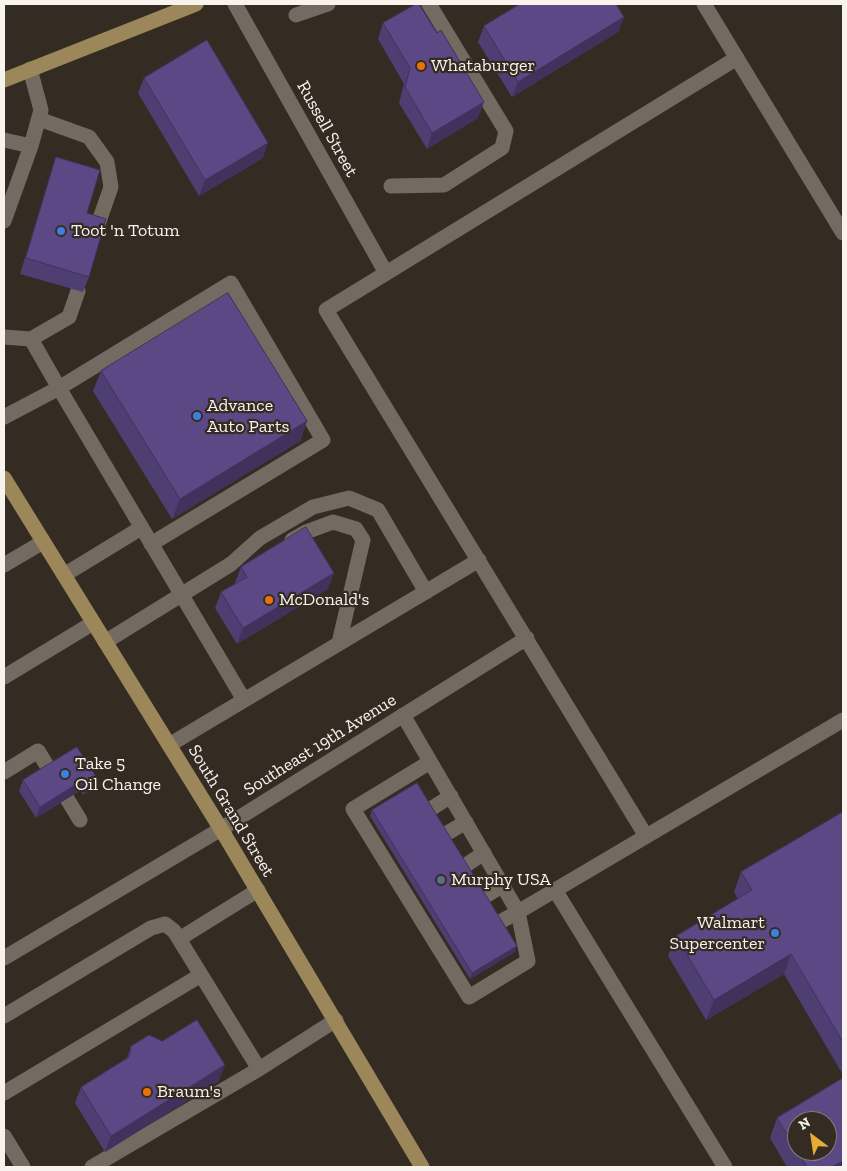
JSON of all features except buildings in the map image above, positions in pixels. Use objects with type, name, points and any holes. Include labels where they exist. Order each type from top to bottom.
[{"type":"main road","points":[[4,80],[196,4]]},
{"type":"main road","name":"South Grand Street","points":[[4,478],[221,829],[422,1167]]},
{"type":"street","name":"Russell Street","points":[[235,4],[386,273]]},
{"type":"street","points":[[296,16],[328,4]]},
{"type":"street","points":[[391,186],[444,185],[502,148],[506,131],[429,4]]},
{"type":"street","points":[[704,4],[843,233]]},
{"type":"street","points":[[646,836],[326,310],[737,58]]},
{"type":"street","points":[[4,218],[10,185],[31,146],[41,110],[30,69]]},
{"type":"street","points":[[39,119],[89,137],[107,162],[111,187],[95,233]]},
{"type":"street","points":[[4,140],[31,146]]},
{"type":"street","points":[[4,417],[59,388],[231,283],[323,440],[151,544]]},
{"type":"street","points":[[4,337],[32,339],[68,318],[78,291]]},
{"type":"street","points":[[32,339],[141,528],[244,700]]},
{"type":"street","points":[[105,642],[231,564],[260,538],[313,507],[349,498],[378,510],[426,592]]},
{"type":"street","points":[[283,546],[306,532],[333,522],[356,529],[363,540],[339,643]]},
{"type":"street","points":[[64,575],[141,528]]},
{"type":"street","points":[[4,565],[43,542]]},
{"type":"street","points":[[169,746],[479,560]]},
{"type":"street","points":[[231,564],[259,561]]},
{"type":"street","points":[[4,677],[93,623]]},
{"type":"street","name":"Southeast 19th Avenue","points":[[4,958],[221,829],[527,638]]},
{"type":"street","points":[[403,715],[518,912],[528,960],[469,997],[448,952],[394,864],[379,840],[353,808],[430,762]]},
{"type":"street","points":[[498,923],[843,720]]},
{"type":"street","points":[[4,772],[38,751],[80,820]]},
{"type":"street","points":[[429,810],[451,796]]},
{"type":"street","points":[[444,835],[466,822]]},
{"type":"street","points":[[463,867],[484,853]]},
{"type":"street","points":[[482,898],[503,885]]},
{"type":"street","points":[[179,939],[258,890]]},
{"type":"street","points":[[555,890],[725,1167]]},
{"type":"street","points":[[4,1016],[150,928],[165,924],[174,931],[259,1069]]},
{"type":"street","points":[[4,1093],[201,975]]},
{"type":"street","points":[[92,1167],[259,1069],[336,1020]]},
{"type":"street","points":[[4,1136],[23,1167]]},
{"type":"place","name":"Whataburger","points":[[421,66]]},
{"type":"place","name":"Toot 'n Totum","points":[[61,231]]},
{"type":"place","name":"Advance Auto Parts","points":[[197,416]]},
{"type":"place","name":"McDonald's","points":[[269,600]]},
{"type":"place","name":"Take 5 Oil Change","points":[[65,774]]},
{"type":"place","name":"Murphy USA","points":[[441,880]]},
{"type":"place","name":"Walmart Supercenter","points":[[775,933]]},
{"type":"place","name":"Braum's","points":[[147,1092]]}]
